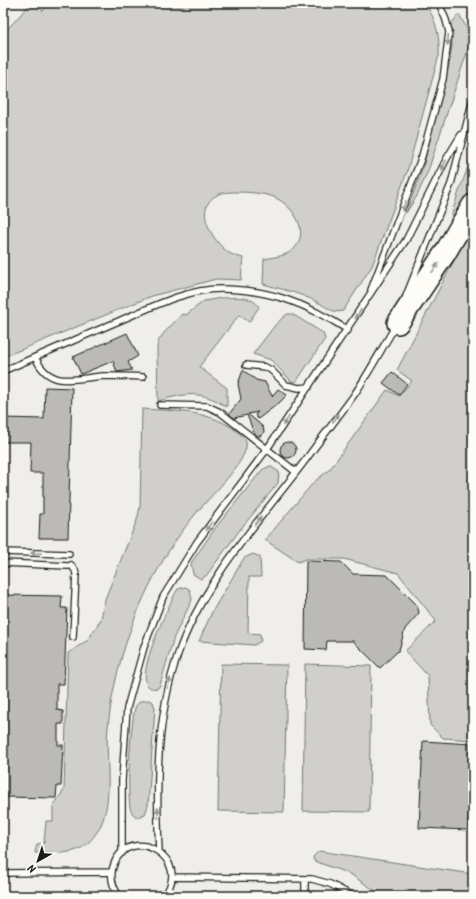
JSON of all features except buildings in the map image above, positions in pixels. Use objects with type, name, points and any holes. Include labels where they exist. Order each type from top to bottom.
[{"type":"highway","points":[[398,323],[445,253],[473,205]]},
{"type":"lane","points":[[369,297],[380,263],[422,156],[443,79],[449,32],[439,3]]},
{"type":"lane","points":[[159,852],[157,786],[161,732],[165,700],[178,653],[199,609],[227,562],[354,394],[398,323],[409,284],[422,258],[452,184],[473,98]]},
{"type":"lane","points":[[122,852],[122,780],[127,708],[144,647],[172,580],[197,542],[267,449],[348,330],[406,240],[447,158],[464,131]]},
{"type":"lane","points":[[3,372],[158,304],[188,295],[219,289],[242,290],[283,298],[313,309],[348,330]]},
{"type":"lane","points":[[35,358],[42,369],[58,380],[64,381],[103,376],[143,377]]},
{"type":"lane","points":[[246,365],[265,367],[271,370],[286,385],[299,388],[309,387]]},
{"type":"lane","points":[[160,405],[207,406],[213,408],[223,414],[296,472]]},
{"type":"lane","points":[[3,552],[69,554]]},
{"type":"lane","points":[[3,563],[70,566],[75,570],[73,637]]},
{"type":"lane","points":[[119,896],[114,889],[111,880],[115,860],[122,852],[140,846],[150,847],[159,852],[166,859],[171,868],[172,877],[170,887],[164,896]]},
{"type":"lane","points":[[3,873],[112,872]]},
{"type":"lane","points":[[172,877],[305,879],[330,884],[354,896]]},
{"type":"lane","points":[[305,879],[305,896]]},
{"type":"path","points":[[463,3],[473,6]]},
{"type":"shaded area","points":[[31,3],[35,3],[43,11],[48,3],[425,3],[432,15],[436,28],[439,41],[439,55],[407,172],[372,266],[343,311],[332,311],[304,296],[263,284],[264,259],[276,257],[292,251],[299,241],[301,233],[296,217],[285,204],[271,196],[250,192],[224,193],[217,195],[210,201],[206,208],[206,216],[212,233],[223,248],[229,253],[243,258],[241,280],[216,279],[152,296],[3,357],[3,34]]},
{"type":"shaded area","points":[[459,14],[471,36],[470,43],[428,171],[417,196],[406,213],[423,167],[449,65],[452,46],[451,24]]},
{"type":"shaded area","points":[[473,154],[473,190],[450,235],[451,217],[454,206]]},
{"type":"shaded area","points":[[473,224],[473,740],[443,738],[430,725],[428,676],[405,651],[436,621],[398,573],[344,559],[306,559],[298,562],[265,540],[314,482],[330,469],[387,390],[399,396],[412,381],[397,370]]},
{"type":"shaded area","points":[[221,298],[247,298],[256,303],[259,307],[249,322],[239,315],[199,367],[227,388],[227,407],[209,398],[194,395],[177,396],[158,401],[157,347],[159,340],[182,314],[186,315],[204,301]]},
{"type":"shaded area","points":[[287,314],[292,314],[323,333],[325,339],[296,382],[291,381],[271,360],[253,354],[276,324]]},
{"type":"shaded area","points":[[142,409],[178,411],[213,418],[234,429],[241,435],[246,442],[246,448],[238,465],[181,533],[158,568],[140,605],[126,643],[111,706],[107,741],[107,803],[104,818],[98,831],[88,843],[77,850],[63,853],[35,853],[37,844],[44,843],[46,821],[53,821],[53,806],[64,790],[68,653],[88,640],[101,619],[105,599],[137,520],[140,507]]},
{"type":"shaded area","points":[[270,466],[279,472],[278,483],[239,531],[206,576],[201,579],[193,574],[191,563],[216,527],[262,470]]},
{"type":"shaded area","points":[[253,554],[260,557],[261,577],[249,577],[248,633],[260,634],[261,641],[254,645],[199,641],[212,612],[244,558]]},
{"type":"shaded area","points":[[186,587],[190,590],[192,600],[174,637],[160,685],[158,688],[149,687],[145,678],[152,647],[176,592],[178,589]]},
{"type":"shaded area","points":[[221,664],[287,665],[284,812],[218,811]]},
{"type":"shaded area","points":[[305,664],[371,666],[369,812],[303,811]]},
{"type":"shaded area","points":[[149,700],[153,702],[155,708],[148,806],[145,814],[137,817],[131,810],[129,798],[130,743],[135,708],[141,701]]},
{"type":"shaded area","points":[[319,851],[472,874],[473,855],[473,896],[383,896],[350,874],[314,861],[313,857]]}]
